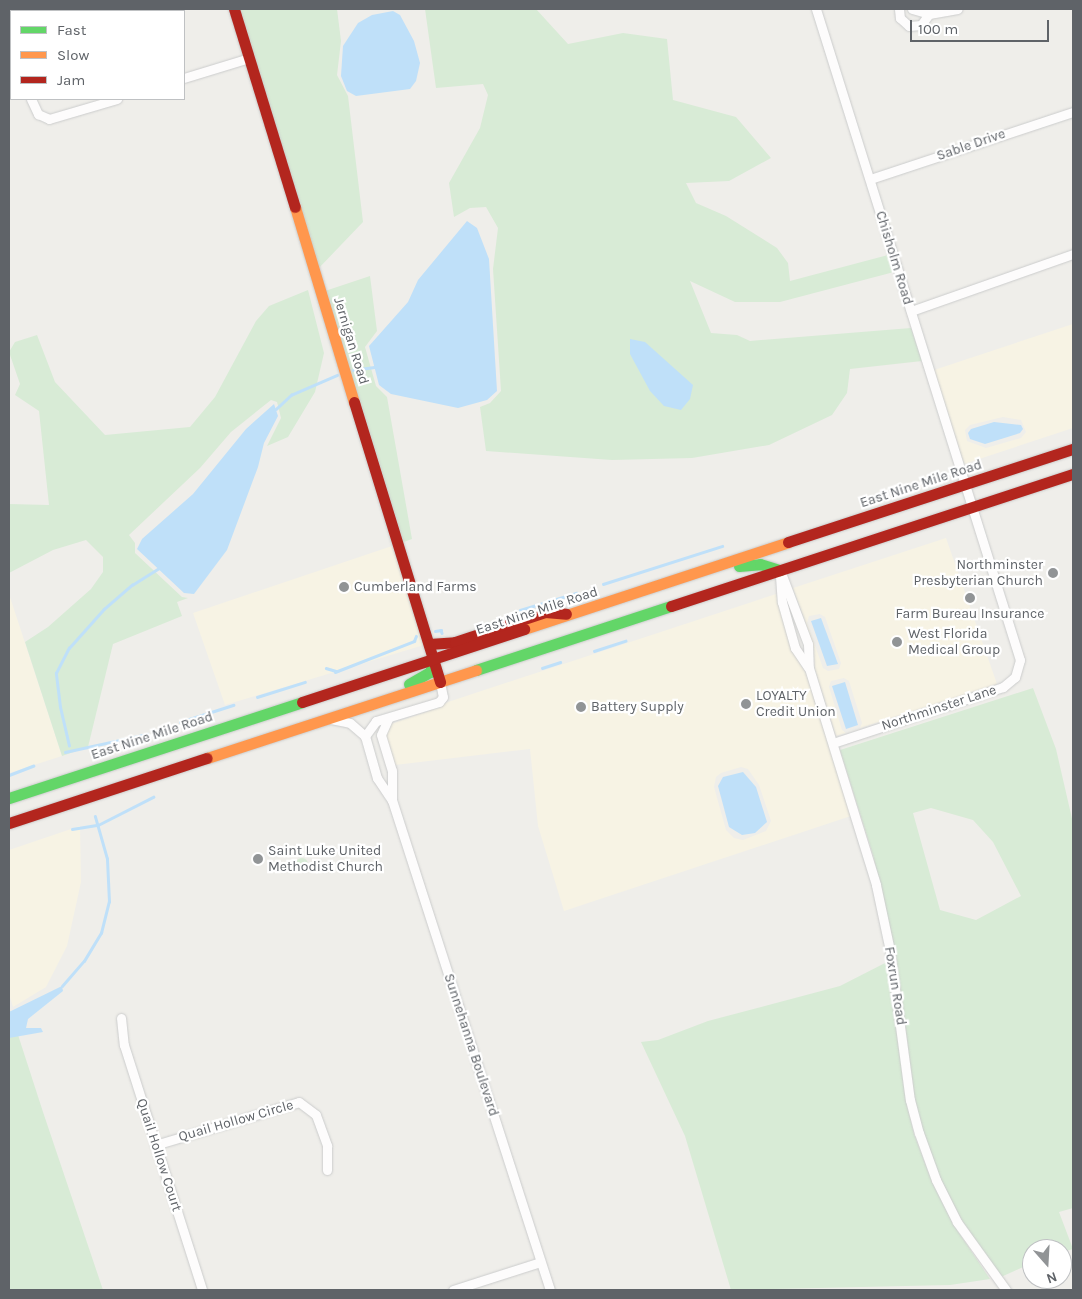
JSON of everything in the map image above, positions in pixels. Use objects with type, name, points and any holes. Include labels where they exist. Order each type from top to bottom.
[{"type":"main road","name":"Jernigan Road","points":[[234,9],[440,682]]},
{"type":"main road","name":"East Nine Mile Road","points":[[9,798],[572,615],[1073,449]]},
{"type":"main road","points":[[9,822],[1073,474]]},
{"type":"main road","points":[[780,570],[792,552],[803,545],[916,508],[931,496]]},
{"type":"main road","points":[[593,608],[746,564],[760,564],[780,570]]},
{"type":"main road","points":[[429,644],[455,642],[545,612],[572,615]]},
{"type":"main road","points":[[239,747],[258,733],[414,683],[430,672],[434,660]]},
{"type":"street","name":"Chisholm Road","points":[[816,9],[974,506]]},
{"type":"street","points":[[899,9],[900,18],[909,26],[921,25],[929,14]]},
{"type":"street","points":[[912,9],[929,14],[958,9]]},
{"type":"street","points":[[185,78],[249,58]]},
{"type":"street","points":[[31,100],[38,114],[49,119],[114,100]]},
{"type":"street","name":"Sable Drive","points":[[870,179],[1072,112]]},
{"type":"street","points":[[911,311],[1073,254]]},
{"type":"street","name":"Northminster Lane","points":[[833,743],[1003,687],[1015,677],[1020,657],[974,506]]},
{"type":"street","name":"Foxrun Road","points":[[780,570],[782,602],[794,645],[809,668]]},
{"type":"street","name":"Foxrun Road","points":[[780,570],[808,644],[809,668],[868,856],[886,930],[910,1100],[919,1133],[936,1180],[957,1222],[1006,1290]]},
{"type":"street","points":[[328,718],[350,723],[365,736],[371,724],[439,702],[443,697],[440,682]]},
{"type":"street","name":"Sunnehanna Boulevard","points":[[388,719],[381,735],[392,771],[392,800]]},
{"type":"street","name":"Sunnehanna Boulevard","points":[[365,736],[377,778],[392,800],[550,1290]]},
{"type":"street","name":"Quail Hollow Court","points":[[121,1018],[124,1045],[202,1290]]},
{"type":"street","name":"Quail Hollow Circle","points":[[155,1145],[299,1102],[316,1115],[327,1146],[327,1170]]},
{"type":"street","points":[[453,1290],[540,1262]]},
{"type":"shaded area","points":[[1073,324],[1073,428],[964,464],[934,370]],"holes":[[[1003,417],[1021,420],[1026,432],[1021,438],[986,448],[967,441],[965,430],[970,425]]]},
{"type":"shaded area","points":[[946,538],[997,684],[860,728],[862,723],[849,681],[844,678],[831,681],[829,687],[842,730],[846,733],[836,736],[815,670],[813,643],[793,588]],"holes":[[[820,614],[825,617],[841,663],[839,669],[828,671],[823,668],[807,623],[809,616]]]},
{"type":"shaded area","points":[[392,546],[424,645],[225,705],[193,613]]},
{"type":"shaded area","points":[[9,594],[62,756],[9,773]]},
{"type":"shaded area","points":[[776,594],[791,649],[806,673],[851,816],[564,911],[538,826],[530,749],[395,765],[386,735],[391,724],[441,707],[445,703]],"holes":[[[741,767],[748,769],[759,785],[771,821],[766,831],[743,840],[734,838],[726,830],[714,787],[716,777],[721,773]]]},
{"type":"shaded area","points":[[80,826],[81,882],[67,946],[46,987],[13,1007],[9,994],[9,850]]},
{"type":"green space","points":[[239,9],[337,9],[341,41],[337,75],[348,96],[363,222],[318,269]]},
{"type":"green space","points":[[425,9],[536,9],[568,44],[623,33],[667,39],[673,100],[736,117],[771,158],[729,181],[686,183],[696,203],[726,216],[777,248],[788,263],[790,281],[888,255],[894,272],[780,302],[735,302],[690,281],[711,333],[737,335],[750,341],[911,328],[922,361],[850,369],[847,393],[832,415],[769,445],[692,458],[612,460],[486,451],[480,407],[490,403],[501,391],[493,269],[498,228],[486,207],[470,208],[454,217],[449,183],[480,128],[488,95],[483,84],[436,88]]},
{"type":"green space","points":[[370,276],[377,331],[365,347],[376,386],[387,397],[412,539],[401,543],[325,291]]},
{"type":"green space","points":[[308,290],[324,353],[315,392],[288,437],[267,446],[281,418],[277,402],[271,400],[231,432],[200,468],[129,535],[135,543],[135,553],[182,597],[188,598],[177,602],[182,616],[113,644],[88,747],[62,756],[25,642],[48,627],[91,589],[103,572],[103,557],[86,540],[53,550],[9,573],[9,504],[49,505],[39,411],[15,395],[20,384],[9,352],[15,342],[37,335],[55,382],[105,435],[190,427],[215,397],[256,321],[269,306]]},
{"type":"green space","points":[[1033,688],[1056,749],[1073,823],[1073,1208],[1059,1212],[1069,1239],[1022,1239],[1022,1268],[1001,1277],[961,1219],[940,1178],[923,1132],[915,1100],[895,950],[873,855],[840,750]],"holes":[[[931,808],[973,820],[993,842],[1021,896],[976,920],[940,910],[913,813]]]},
{"type":"green space","points":[[300,858],[304,858],[308,864],[304,870],[300,870],[296,866],[296,862]]},
{"type":"green space","points":[[887,962],[906,1101],[914,1134],[932,1182],[953,1224],[990,1279],[950,1285],[731,1290],[685,1136],[641,1042],[658,1040],[708,1021],[840,986]]},
{"type":"green space","points":[[9,1007],[43,1112],[103,1290],[9,1290]]},
{"type":"water","points":[[393,11],[400,15],[414,41],[420,63],[416,81],[410,89],[356,96],[347,91],[341,76],[343,46],[358,23],[372,15]]},
{"type":"water","points":[[467,221],[477,228],[489,259],[497,391],[487,400],[458,408],[391,394],[379,385],[369,346],[408,302],[418,280]]},
{"type":"water","points":[[630,339],[645,342],[693,385],[690,399],[681,410],[664,406],[650,391],[630,354]]},
{"type":"water","points":[[274,404],[278,416],[264,443],[258,467],[227,550],[194,594],[184,593],[137,549],[142,539],[193,494],[246,429]]},
{"type":"water","points":[[994,422],[1021,425],[1023,429],[1020,433],[985,444],[970,439],[968,433],[971,429]]},
{"type":"water","points":[[821,618],[838,664],[827,666],[811,621]]},
{"type":"water","points":[[845,682],[858,725],[846,729],[832,686]]},
{"type":"water","points":[[743,772],[756,787],[767,822],[755,833],[742,835],[729,827],[718,786],[723,777]]},
{"type":"water","points":[[62,986],[63,991],[28,1019],[26,1028],[41,1028],[43,1032],[9,1038],[9,1012]]},
{"type":"waterway","points":[[353,370],[374,367]]},
{"type":"waterway","points":[[276,409],[291,395],[337,375]]},
{"type":"waterway","points":[[603,584],[722,546]]},
{"type":"waterway","points":[[69,746],[60,707],[56,673],[69,648],[104,609],[132,585],[158,569]]},
{"type":"waterway","points":[[520,610],[576,593]]},
{"type":"waterway","points":[[435,631],[441,630],[442,633]]},
{"type":"waterway","points":[[335,672],[414,641],[416,636]]},
{"type":"waterway","points":[[594,651],[625,641]]},
{"type":"waterway","points":[[542,668],[560,662]]},
{"type":"waterway","points":[[326,668],[336,671]]},
{"type":"waterway","points":[[257,697],[305,682]]},
{"type":"waterway","points":[[180,722],[233,705]]},
{"type":"waterway","points":[[65,752],[147,734]]},
{"type":"waterway","points":[[9,775],[33,766]]},
{"type":"waterway","points":[[72,829],[98,825],[153,797]]},
{"type":"waterway","points":[[62,986],[84,961],[101,933],[109,902],[107,859],[95,817]]},
{"type":"traffic: fast","points":[[739,566],[760,564],[780,570]]},
{"type":"traffic: fast","points":[[476,670],[671,606]]},
{"type":"traffic: fast","points":[[409,684],[430,672],[434,660]]},
{"type":"traffic: fast","points":[[9,798],[302,702]]},
{"type":"traffic: slow","points":[[295,207],[354,402]]},
{"type":"traffic: slow","points":[[524,629],[788,542]]},
{"type":"traffic: slow","points":[[207,758],[476,670]]},
{"type":"traffic: jam","points":[[234,9],[295,207]]},
{"type":"traffic: jam","points":[[354,402],[440,682]]},
{"type":"traffic: jam","points":[[788,542],[1073,449]]},
{"type":"traffic: jam","points":[[671,606],[1073,474]]},
{"type":"traffic: jam","points":[[429,644],[455,642],[545,612],[566,614]]},
{"type":"traffic: jam","points":[[302,702],[524,629]]},
{"type":"traffic: jam","points":[[9,823],[207,758]]},
{"type":"place","name":"Northminster Presbyterian Church","points":[[1053,573]]},
{"type":"place","name":"Cumberland Farms","points":[[344,587]]},
{"type":"place","name":"Farm Bureau Insurance","points":[[970,598]]},
{"type":"place","name":"West Florida Medical Group","points":[[897,642]]},
{"type":"place","name":"LOYALTY Credit Union","points":[[746,704]]},
{"type":"place","name":"Battery Supply","points":[[581,707]]},
{"type":"place","name":"Saint Luke United Methodist Church","points":[[258,859]]}]
